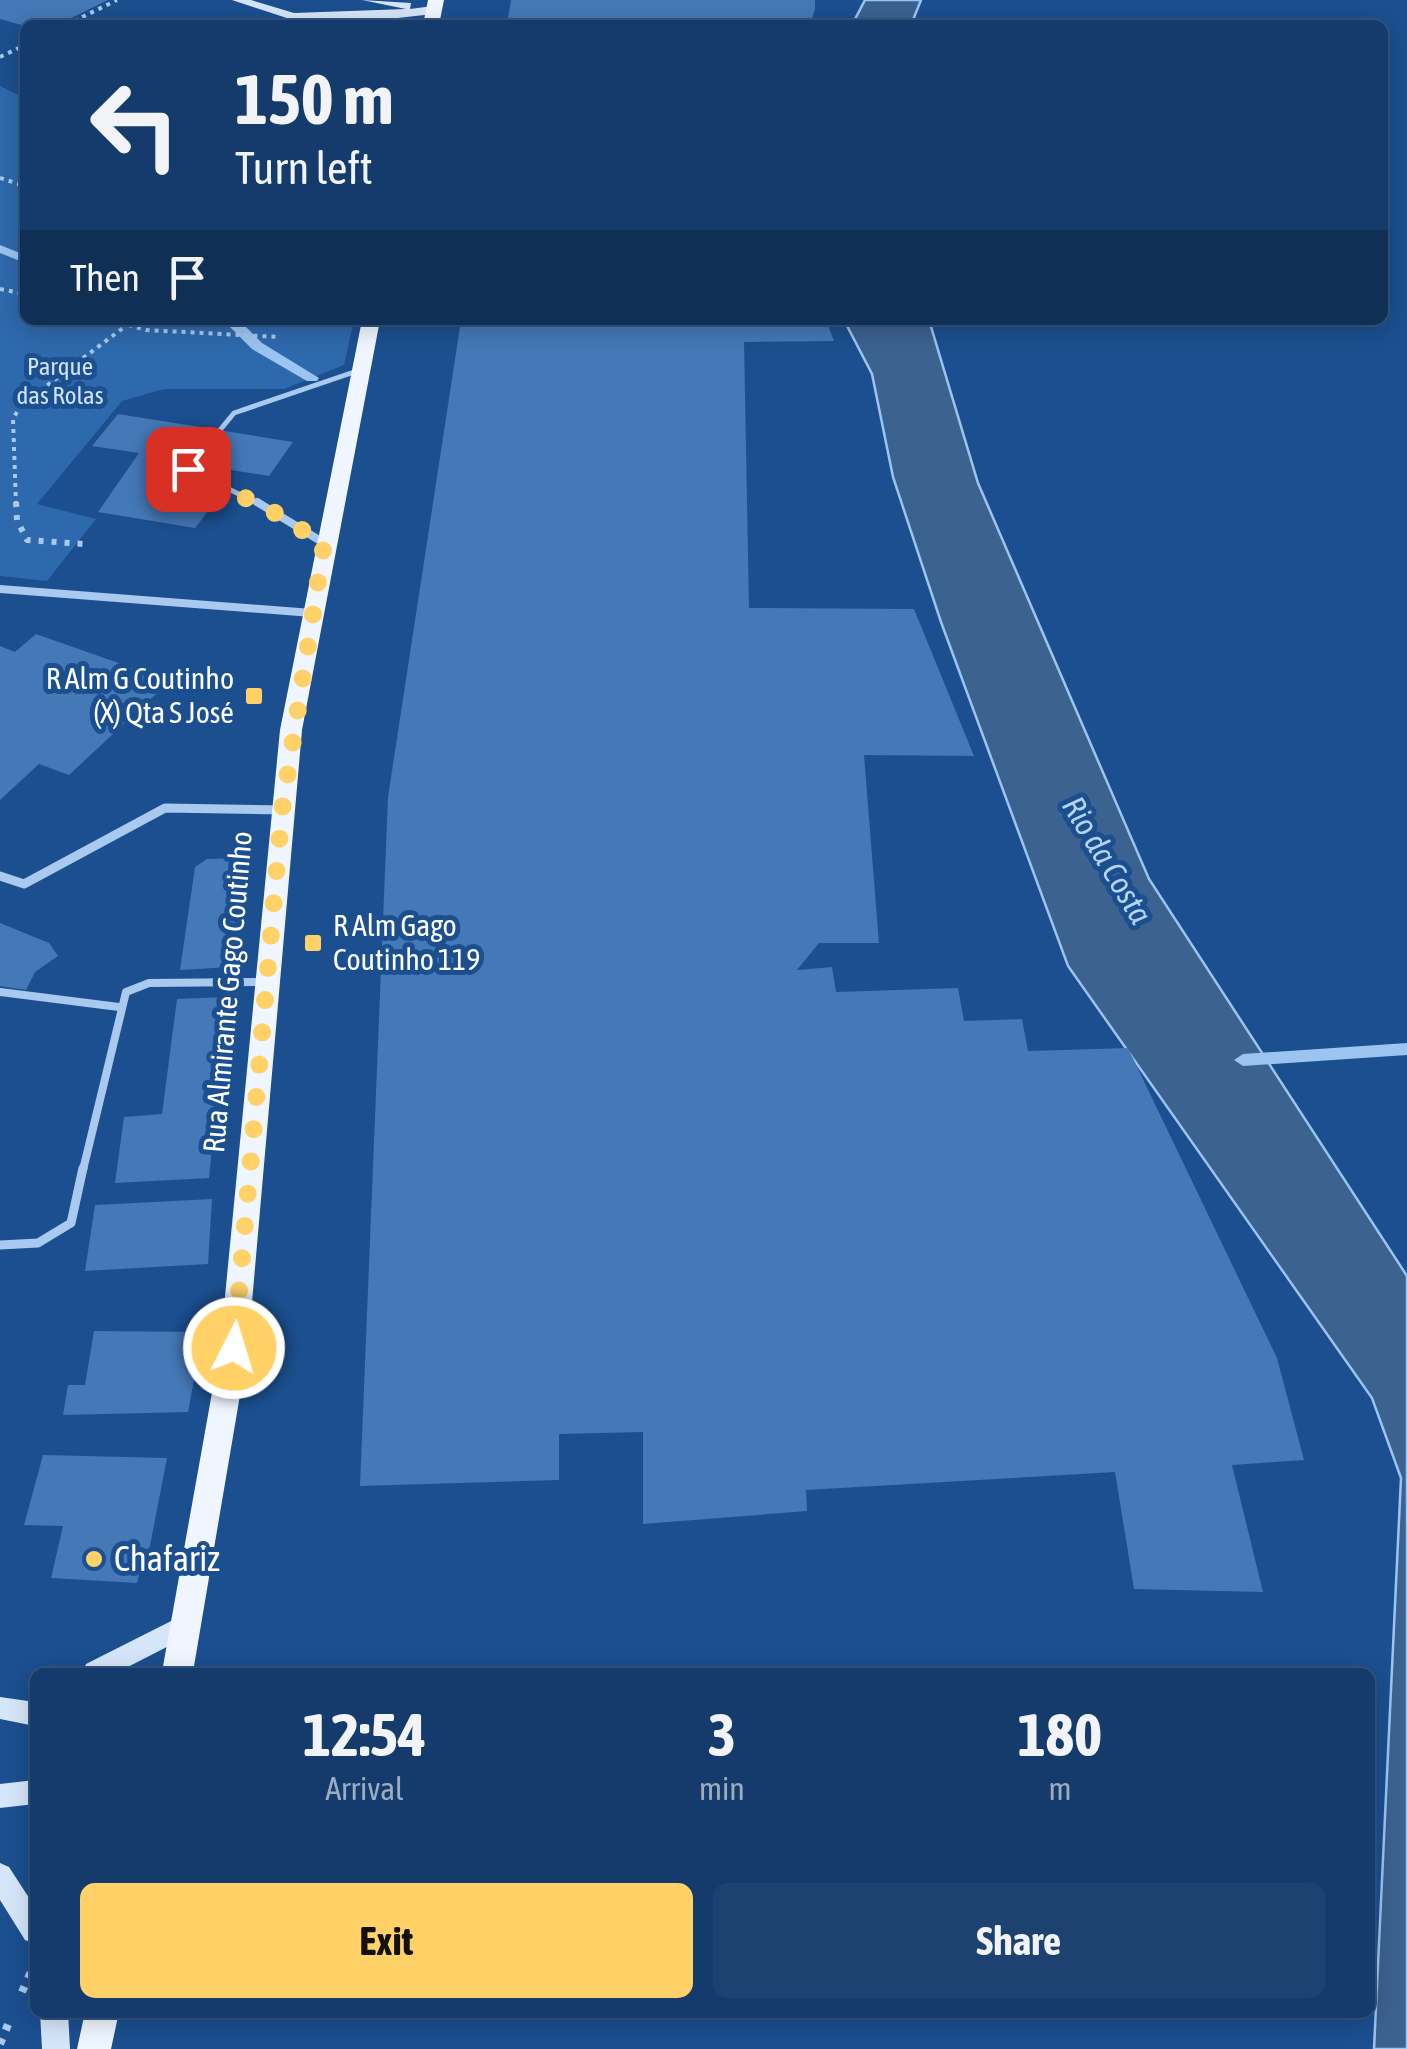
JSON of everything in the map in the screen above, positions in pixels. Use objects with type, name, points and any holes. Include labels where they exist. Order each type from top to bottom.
[{"type":"main road","points":[[238,0],[304,20]]},
{"type":"main road","points":[[368,0],[433,12]]},
{"type":"main road","points":[[295,16],[433,12]]},
{"type":"main road","name":"Rua Almirante Gago Coutinho","points":[[178,1668],[234,1348],[282,810],[324,544],[370,325]]},
{"type":"main road","points":[[103,1668],[184,1625]]},
{"type":"main road","points":[[0,1796],[30,1793]]},
{"type":"main road","points":[[0,1876],[30,1923]]},
{"type":"main road","points":[[54,2018],[56,2049]]},
{"type":"main road","points":[[94,2049],[101,2018]]},
{"type":"street","points":[[0,876],[24,884],[165,808],[282,810]]},
{"type":"lane","points":[[324,544],[264,506],[188,469],[234,413],[360,370]]},
{"type":"lane","points":[[0,590],[312,613]]},
{"type":"lane","points":[[0,1246],[22,1248],[48,1242],[71,1223],[119,1007],[126,992],[150,983],[266,982]]},
{"type":"lane","points":[[0,992],[119,1007]]},
{"type":"path","points":[[76,20],[117,0]]},
{"type":"path","points":[[84,544],[28,540],[17,520],[13,419],[21,405],[127,325],[279,336]]},
{"type":"green space","name":"Parque das Rolas","points":[[0,86],[20,96],[20,325],[353,325],[344,365],[284,389],[164,389],[122,401],[37,504],[96,519],[47,581],[0,576]]},
{"type":"water","points":[[865,0],[921,0],[913,20],[855,20]]},
{"type":"water","name":"Rio da Costa","points":[[847,325],[931,325],[978,483],[1149,879],[1407,1276],[1407,2049],[1374,2049],[1401,1478],[1372,1398],[1068,966],[941,622],[893,477],[872,374]]},
{"type":"building","points":[[0,0],[108,0],[67,20],[20,20],[20,25],[0,19]]},
{"type":"building","points":[[511,0],[815,0],[812,20],[508,20]]},
{"type":"building","points":[[460,325],[828,325],[834,341],[744,342],[749,608],[914,609],[974,756],[864,755],[879,943],[819,943],[797,970],[832,967],[836,992],[958,988],[964,1021],[1022,1019],[1028,1051],[1128,1048],[1277,1358],[1304,1460],[1232,1465],[1263,1592],[1134,1589],[1115,1472],[806,1490],[807,1511],[643,1524],[643,1432],[559,1434],[559,1480],[360,1486],[388,797]]},
{"type":"building","points":[[118,414],[293,442],[269,476],[219,468],[200,494],[219,497],[195,528],[98,512],[139,453],[92,446]]},
{"type":"building","points":[[36,634],[170,681],[69,775],[39,764],[0,800],[0,646],[15,652]]},
{"type":"building","points":[[242,858],[231,967],[180,970],[195,867],[207,859]]},
{"type":"building","points":[[0,923],[49,943],[58,956],[35,972],[26,990],[0,986]]},
{"type":"building","points":[[227,997],[209,1178],[115,1183],[124,1117],[162,1114],[177,999]]},
{"type":"building","points":[[212,1199],[208,1264],[85,1271],[95,1205]]},
{"type":"building","points":[[94,1331],[203,1332],[188,1412],[63,1415],[68,1385],[85,1385]]},
{"type":"building","points":[[43,1455],[167,1458],[149,1551],[145,1550],[137,1583],[51,1578],[63,1526],[24,1525]]},
{"type":"waterway","points":[[0,249],[20,257]]},
{"type":"waterway","points":[[236,325],[257,346],[312,378]]},
{"type":"waterway","points":[[1243,1060],[1407,1049]]},
{"type":"place","name":"R Alm G Coutinho (X) Qta S José","points":[[254,696]]},
{"type":"place","name":"R Alm Gago Coutinho 119","points":[[313,943]]},
{"type":"place","name":"Chafariz","points":[[94,1559]]},
{"type":"route","points":[[188,469],[251,499],[324,544],[291,730],[282,810],[234,1348]]}]
